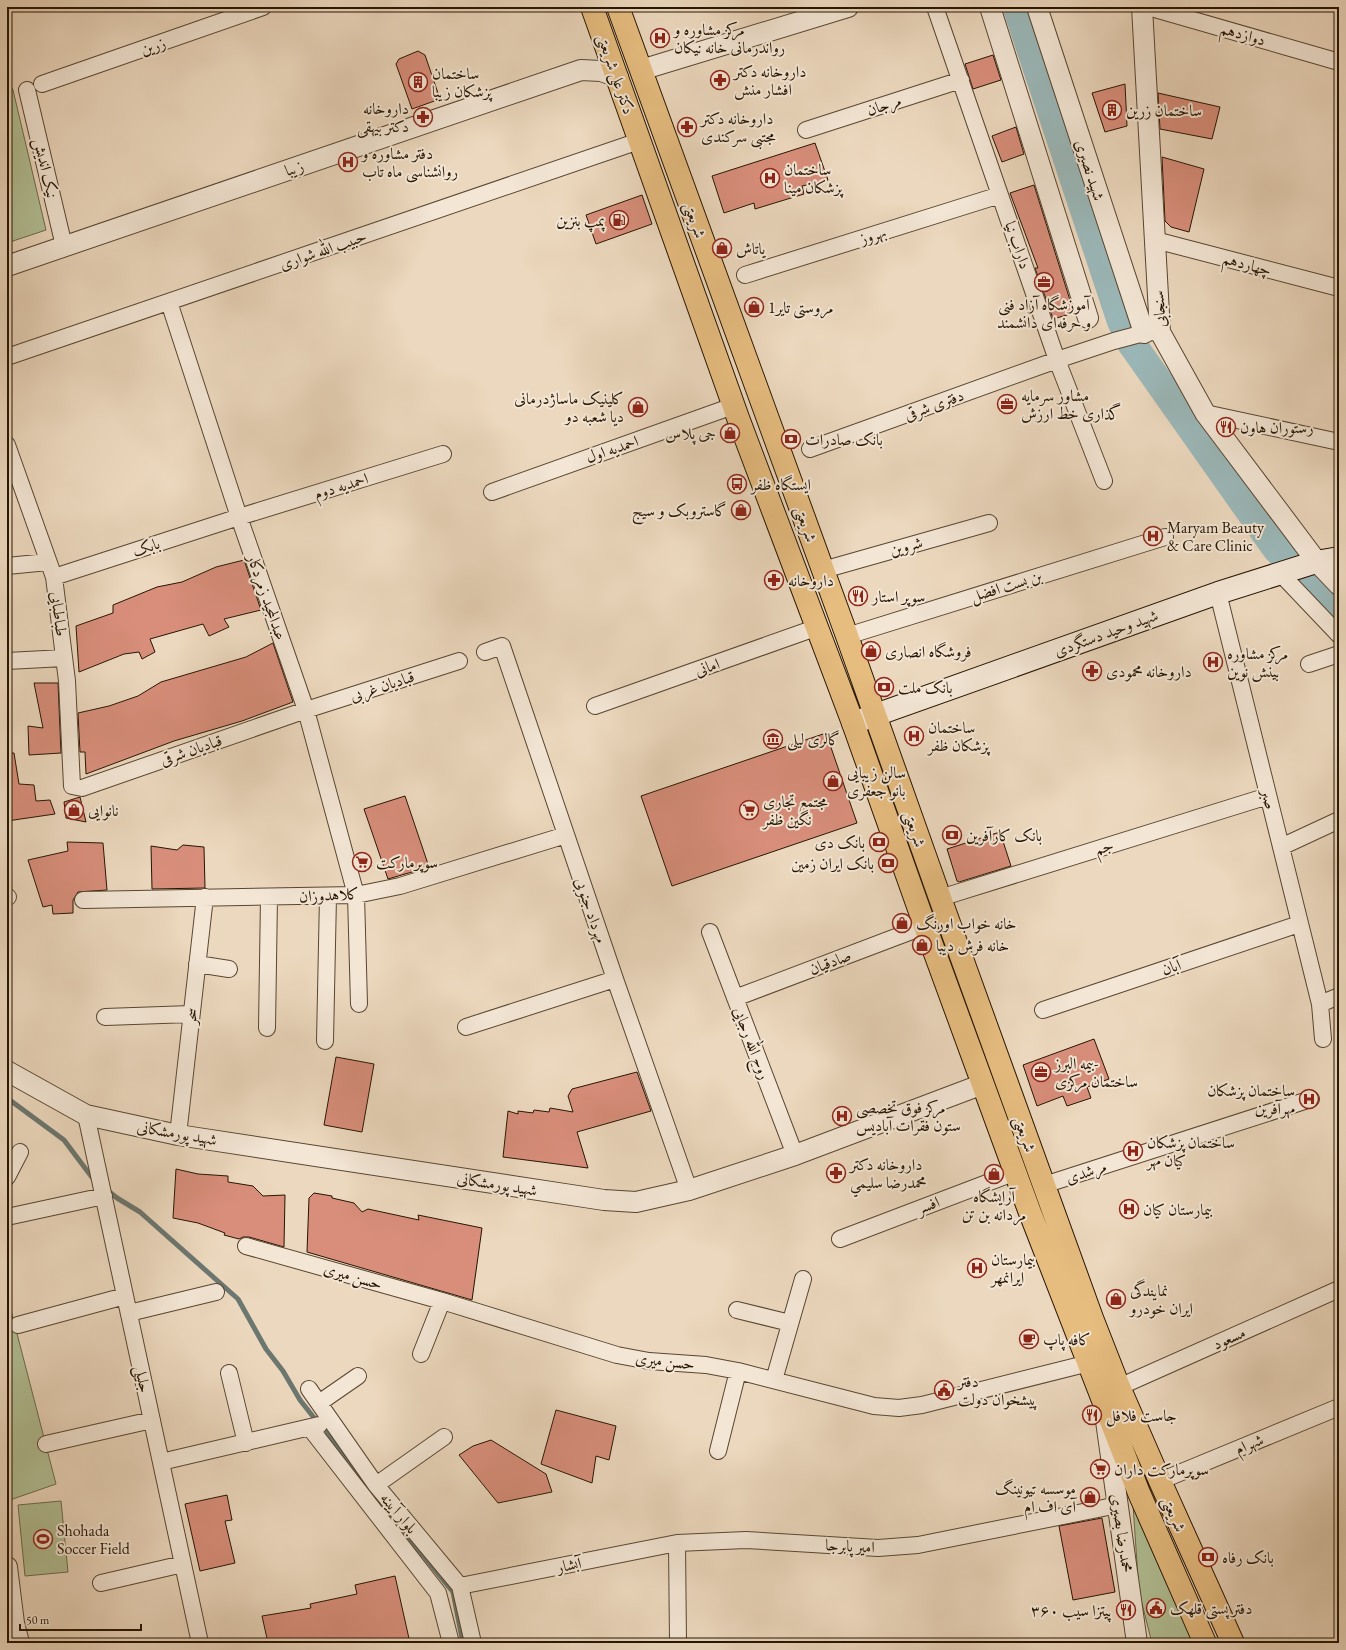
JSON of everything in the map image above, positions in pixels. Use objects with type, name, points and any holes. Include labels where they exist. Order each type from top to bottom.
[{"type":"main road","name":"دکتر علی شریعتی","points":[[592,7],[618,77],[639,141]]},
{"type":"main road","name":"شریعتی","points":[[618,7],[868,694],[1044,1185],[1139,1493],[1206,1643]]},
{"type":"main road","name":"شریعتی","points":[[639,141],[733,406],[853,723],[925,926],[1029,1210],[1089,1362],[1160,1481],[1233,1643]]},
{"type":"main road","points":[[768,500],[794,491]]},
{"type":"main road","name":"شهید وحید دستگردی","points":[[853,723],[1218,593],[1299,567],[1339,558]]},
{"type":"main road","points":[[868,694],[885,701],[914,702]]},
{"type":"street","name":"زرین","points":[[35,87],[263,7]]},
{"type":"street","points":[[641,70],[848,7]]},
{"type":"street","name":"داراب نیا","points":[[935,7],[1057,360],[1104,481]]},
{"type":"street","points":[[990,7],[1088,318]]},
{"type":"street","name":"شهید نصیری","points":[[1037,7],[1152,332]]},
{"type":"street","name":"سنجابی","points":[[1142,7],[1155,240],[1152,332],[1205,413],[1299,567],[1339,585]]},
{"type":"street","name":"دوازدهم","points":[[1148,7],[1339,62]]},
{"type":"street","name":"زیبا","points":[[7,266],[581,70],[601,71],[618,77]]},
{"type":"street","name":"مرجان","points":[[806,130],[961,80]]},
{"type":"street","name":"نیک اندیش","points":[[35,87],[64,246]]},
{"type":"street","name":"حبیب الله شواری","points":[[7,357],[639,141]]},
{"type":"street","name":"بهروز","points":[[745,275],[1000,195]]},
{"type":"street","name":"چهاردهم","points":[[1155,240],[1339,288]]},
{"type":"street","name":"عبدالمجید زمردکار","points":[[169,302],[239,518],[306,710],[356,895],[359,1004]]},
{"type":"street","name":"دفتری شرقی","points":[[810,449],[1057,360],[1114,341],[1152,332]]},
{"type":"street","name":"احمدیه اول","points":[[492,492],[733,406]]},
{"type":"street","points":[[1205,413],[1339,442]]},
{"type":"street","name":"طباطبایی","points":[[7,445],[54,577],[67,681],[72,786],[77,788]]},
{"type":"street","name":"احمدیه دوم","points":[[239,518],[443,454]]},
{"type":"street","name":"بابک","points":[[54,577],[239,518]]},
{"type":"street","name":"شروین","points":[[823,570],[988,522]]},
{"type":"street","name":"بن بست افضل","points":[[847,636],[1165,537]]},
{"type":"street","points":[[7,566],[48,562]]},
{"type":"street","points":[[1299,567],[1339,636]]},
{"type":"street","name":"صبر","points":[[1218,593],[1320,1004],[1323,1039]]},
{"type":"street","name":"امانی","points":[[596,706],[818,628]]},
{"type":"street","name":"مهرداد جنوبی","points":[[485,652],[502,646],[615,979],[689,1190]]},
{"type":"street","points":[[1309,664],[1339,654]]},
{"type":"street","points":[[7,660],[64,658]]},
{"type":"street","name":"قبادیان غربی","points":[[306,710],[459,661]]},
{"type":"street","name":"قبادیان شرقی","points":[[77,788],[82,788],[306,710]]},
{"type":"street","name":"جم","points":[[940,898],[1268,796]]},
{"type":"street","points":[[1281,847],[1339,820]]},
{"type":"street","name":"کلاهدوزان","points":[[84,900],[356,895],[400,886],[566,835]]},
{"type":"street","points":[[325,1041],[328,896]]},
{"type":"street","name":"سحر","points":[[178,1135],[205,897]]},
{"type":"street","points":[[267,1028],[270,897]]},
{"type":"street","name":"آبان","points":[[1043,1010],[1299,924]]},
{"type":"street","name":"صادقیان","points":[[735,998],[925,926]]},
{"type":"street","name":"روح الله رجایی","points":[[710,932],[795,1154]]},
{"type":"street","points":[[197,964],[230,969]]},
{"type":"street","points":[[466,1027],[615,979]]},
{"type":"street","points":[[1320,1004],[1339,996]]},
{"type":"street","points":[[105,1017],[191,1014]]},
{"type":"street","name":"شهید پورمشکانی","points":[[7,1071],[86,1115],[178,1135],[604,1200],[636,1202],[689,1190],[795,1154],[984,1084]]},
{"type":"street","name":"مرشدی","points":[[1044,1185],[1311,1100]]},
{"type":"street","name":"جلیلی","points":[[86,1115],[200,1643]]},
{"type":"street","points":[[7,1177],[20,1152]]},
{"type":"street","name":"افسر","points":[[840,1239],[1016,1172]]},
{"type":"street","points":[[7,1217],[104,1196]]},
{"type":"street","name":"حسن میری","points":[[246,1246],[442,1301],[617,1355],[649,1361],[706,1365],[738,1371],[874,1406],[899,1408],[922,1405],[1089,1362]]},
{"type":"street","points":[[774,1380],[803,1279]]},
{"type":"street","name":"مسعود","points":[[1108,1394],[1339,1289]]},
{"type":"street","points":[[129,1313],[216,1292]]},
{"type":"street","points":[[18,1324],[126,1296]]},
{"type":"street","points":[[421,1354],[442,1301]]},
{"type":"street","points":[[737,1310],[790,1323]]},
{"type":"street","points":[[718,1451],[738,1371]]},
{"type":"street","points":[[229,1374],[246,1443]]},
{"type":"street","points":[[319,1403],[358,1376]]},
{"type":"street","name":"بلوار آیینه","points":[[309,1389],[376,1485],[460,1586],[473,1643]]},
{"type":"street","name":"محمدرضا بصیری","points":[[1108,1394],[1118,1506],[1137,1643]]},
{"type":"street","name":"شهرام","points":[[1160,1481],[1339,1406]]},
{"type":"street","points":[[46,1444],[152,1420]]},
{"type":"street","points":[[161,1462],[310,1428],[332,1420]]},
{"type":"street","name":"بلوار آیینه","points":[[310,1428],[438,1593],[451,1643]]},
{"type":"street","points":[[376,1485],[444,1437]]},
{"type":"street","name":"امیر پابرجا","points":[[677,1543],[746,1540],[896,1548],[1118,1506]]},
{"type":"street","points":[[677,1543],[678,1643]]},
{"type":"street","name":"آبشار","points":[[460,1586],[677,1543]]},
{"type":"street","points":[[101,1583],[183,1564]]},
{"type":"street","points":[[7,1567],[14,1623],[19,1643]]},
{"type":"green space","points":[[7,79],[13,90],[46,230],[7,243]]},
{"type":"green space","points":[[7,1295],[56,1484],[7,1501]]},
{"type":"green space","name":"Shohada Soccer Field","points":[[61,1501],[68,1572],[25,1576],[18,1505]]},
{"type":"green space","points":[[1133,1505],[1194,1643],[1152,1643],[1139,1592]]},
{"type":"building","name":"ساختمان پزشکان زیبا","points":[[418,51],[425,55],[440,99],[412,109],[396,64],[399,59]]},
{"type":"building","points":[[993,55],[1001,80],[973,89],[965,64]]},
{"type":"building","name":"ساختمان زرین","points":[[1125,84],[1127,126],[1105,132],[1092,93]]},
{"type":"building","points":[[1158,93],[1220,107],[1212,139],[1160,129]]},
{"type":"building","points":[[1016,127],[1024,154],[1002,162],[992,136]]},
{"type":"building","name":"ساختمان پزشكان مينا","points":[[815,143],[828,180],[802,186],[804,194],[755,209],[754,203],[724,213],[712,176]]},
{"type":"building","points":[[1162,157],[1204,169],[1189,232],[1171,227],[1165,221]]},
{"type":"building","points":[[1034,185],[1074,313],[1053,319],[1035,268],[1038,268],[1010,193]]},
{"type":"building","name":"پمپ بنزین","points":[[642,195],[652,224],[596,244],[586,215]]},
{"type":"building","points":[[244,560],[261,610],[224,619],[229,627],[209,636],[203,624],[150,639],[155,652],[142,659],[139,652],[124,654],[79,672],[76,626],[113,613],[113,605],[157,587],[182,582],[216,567]]},
{"type":"building","points":[[273,643],[293,702],[242,721],[174,741],[86,774],[85,752],[80,752],[78,713],[109,706],[138,696],[161,682],[246,657]]},
{"type":"building","points":[[34,683],[58,683],[61,753],[29,755],[28,726],[43,728]]},
{"type":"building","name":"مجتمع تجاری نگین ظفر","points":[[826,733],[857,823],[672,886],[641,796]]},
{"type":"building","points":[[7,753],[14,753],[19,784],[34,785],[36,801],[50,800],[55,814],[7,821]]},
{"type":"building","points":[[405,796],[429,867],[388,879],[364,809]]},
{"type":"building","name":"نانوایی","points":[[80,797],[86,822],[66,818],[64,802]]},
{"type":"building","points":[[1000,832],[1011,866],[959,882],[957,881],[947,849]]},
{"type":"building","points":[[67,842],[103,843],[107,890],[78,892],[73,900],[73,913],[53,914],[52,905],[43,907],[28,860],[68,851]]},
{"type":"building","points":[[183,845],[204,847],[205,888],[152,889],[151,846],[177,850]]},
{"type":"building","points":[[1094,1039],[1109,1079],[1087,1087],[1091,1098],[1067,1106],[1063,1096],[1037,1106],[1023,1065]]},
{"type":"building","points":[[336,1057],[374,1064],[362,1132],[324,1125]]},
{"type":"building","points":[[637,1072],[651,1111],[577,1132],[588,1168],[503,1157],[508,1111],[518,1114],[518,1111],[533,1113],[534,1110],[549,1112],[550,1108],[573,1112],[568,1096],[572,1089]]},
{"type":"building","points":[[176,1169],[198,1174],[228,1176],[228,1182],[253,1186],[263,1196],[285,1195],[284,1247],[249,1237],[239,1239],[224,1235],[225,1233],[198,1223],[173,1218]]},
{"type":"building","points":[[314,1193],[332,1196],[332,1198],[354,1203],[362,1212],[368,1209],[419,1220],[418,1215],[482,1228],[472,1300],[307,1252],[309,1198]]},
{"type":"building","points":[[556,1410],[616,1426],[609,1460],[596,1456],[592,1483],[541,1464]]},
{"type":"building","points":[[491,1440],[546,1474],[552,1492],[498,1503],[459,1455],[473,1446]]},
{"type":"building","points":[[227,1495],[232,1520],[225,1521],[235,1563],[200,1571],[185,1504]]},
{"type":"building","points":[[1102,1518],[1115,1592],[1073,1600],[1059,1526]]},
{"type":"building","points":[[395,1576],[410,1643],[268,1643],[262,1616],[311,1608],[310,1604],[357,1594],[355,1585]]},
{"type":"waterway","points":[[1017,7],[1121,320],[1132,344],[1276,548],[1339,614]]},
{"type":"waterway","points":[[7,1098],[64,1140],[94,1180]]},
{"type":"waterway","points":[[107,1190],[140,1212],[238,1299],[266,1349],[283,1371],[300,1400],[367,1485]]},
{"type":"waterway","points":[[383,1506],[453,1592],[463,1643]]},
{"type":"place","name":"مرکز مشاوره و رواندرمانی خانه نیکان","points":[[660,38]]},
{"type":"place","name":"داروخانه دکتر افشار منش","points":[[720,80]]},
{"type":"place","name":"ساختمان پزشکان زیبا","points":[[418,82]]},
{"type":"place","name":"ساختمان زرین","points":[[1112,110]]},
{"type":"place","name":"داروخانه دکتر بیهقی","points":[[423,117]]},
{"type":"place","name":"داروخانه دکتر مجتبی سرکندی","points":[[687,127]]},
{"type":"place","name":"دفتر مشاوره و روانشناسی ماه تاب","points":[[348,162]]},
{"type":"place","name":"ساختمان پزشكان مينا","points":[[770,178]]},
{"type":"place","name":"پمپ بنزین","points":[[619,220]]},
{"type":"place","name":"یاتاش","points":[[722,248]]},
{"type":"place","name":"آموزشگاه آزاد فنی و حرفه‌ای دانشمند","points":[[1044,282]]},
{"type":"place","name":"مروستی تایر1","points":[[754,307]]},
{"type":"place","name":"مشاور سرمایه‌ گذاری خط ارزش","points":[[1007,404]]},
{"type":"place","name":"کلینیک ماساژدرمانی دیا شعبه دو","points":[[638,407]]},
{"type":"place","name":"رستوران هاون","points":[[1226,427]]},
{"type":"place","name":"جی پلاس","points":[[730,433]]},
{"type":"place","name":"بانک صادرات","points":[[791,439]]},
{"type":"place","name":"ایستگاه ظفر","points":[[737,484]]},
{"type":"place","name":"گاستروبک و سیج","points":[[741,510]]},
{"type":"place","name":"Maryam Beauty & Care Clinic","points":[[1153,536]]},
{"type":"place","name":"داروخانه","points":[[774,580]]},
{"type":"place","name":"سوپر استار","points":[[858,596]]},
{"type":"place","name":"فروشگاه انصاری","points":[[871,651]]},
{"type":"place","name":"مرکز مشاوره بینش نوین","points":[[1213,662]]},
{"type":"place","name":"داروخانه محمودی","points":[[1092,671]]},
{"type":"place","name":"بانک ملت","points":[[884,687]]},
{"type":"place","name":"ساختمان پزشکان ظفر","points":[[914,736]]},
{"type":"place","name":"گالری لیلی","points":[[773,739]]},
{"type":"place","name":"سالن زیبایی بانو جعفری","points":[[833,781]]},
{"type":"place","name":"نانوایی","points":[[74,810]]},
{"type":"place","name":"مجتمع تجاری نگین ظفر","points":[[749,810]]},
{"type":"place","name":"بانک کارآفرین","points":[[952,835]]},
{"type":"place","name":"بانک دی","points":[[879,842]]},
{"type":"place","name":"سوپرمارکت","points":[[362,862]]},
{"type":"place","name":"بانک ایران زمین","points":[[888,863]]},
{"type":"place","name":"خانه خواب اورنگ","points":[[902,923]]},
{"type":"place","name":"خانه فرش دیبا","points":[[922,945]]},
{"type":"place","name":"بیمه البرز- ساختمان مرکزی","points":[[1041,1072]]},
{"type":"place","name":"ساختمان پزشکان مهرآفرین","points":[[1309,1099]]},
{"type":"place","name":"مرکز فوق تخصصی ستون فقرات آبادیس","points":[[842,1116]]},
{"type":"place","name":"ساختمان پزشکان کیان مهر","points":[[1133,1151]]},
{"type":"place","name":"داروخانه دكتر محمدرضا سليمي","points":[[836,1173]]},
{"type":"place","name":"آرایشگاه مردانه بن تن","points":[[994,1174]]},
{"type":"place","name":"بیمارستان کیان","points":[[1129,1209]]},
{"type":"place","name":"بیمارستان ایرانمهر","points":[[977,1268]]},
{"type":"place","name":"نمایندگی ایران خودرو","points":[[1116,1299]]},
{"type":"place","name":"کافه پاپ","points":[[1029,1339]]},
{"type":"place","name":"دفتر پیشخوان دولت","points":[[944,1390]]},
{"type":"place","name":"جاست فلافل","points":[[1092,1415]]},
{"type":"place","name":"سوپرمارکت داران","points":[[1100,1469]]},
{"type":"place","name":"موسسه تیونینگ آی اف ام","points":[[1090,1497]]},
{"type":"place","name":"Shohada Soccer Field","points":[[43,1539]]},
{"type":"place","name":"بانک رفاه","points":[[1208,1557]]},
{"type":"place","name":"دفتر پستی قلهک","points":[[1156,1608]]},
{"type":"place","name":"پیتزا سیب ٣۶٠","points":[[1126,1610]]}]
